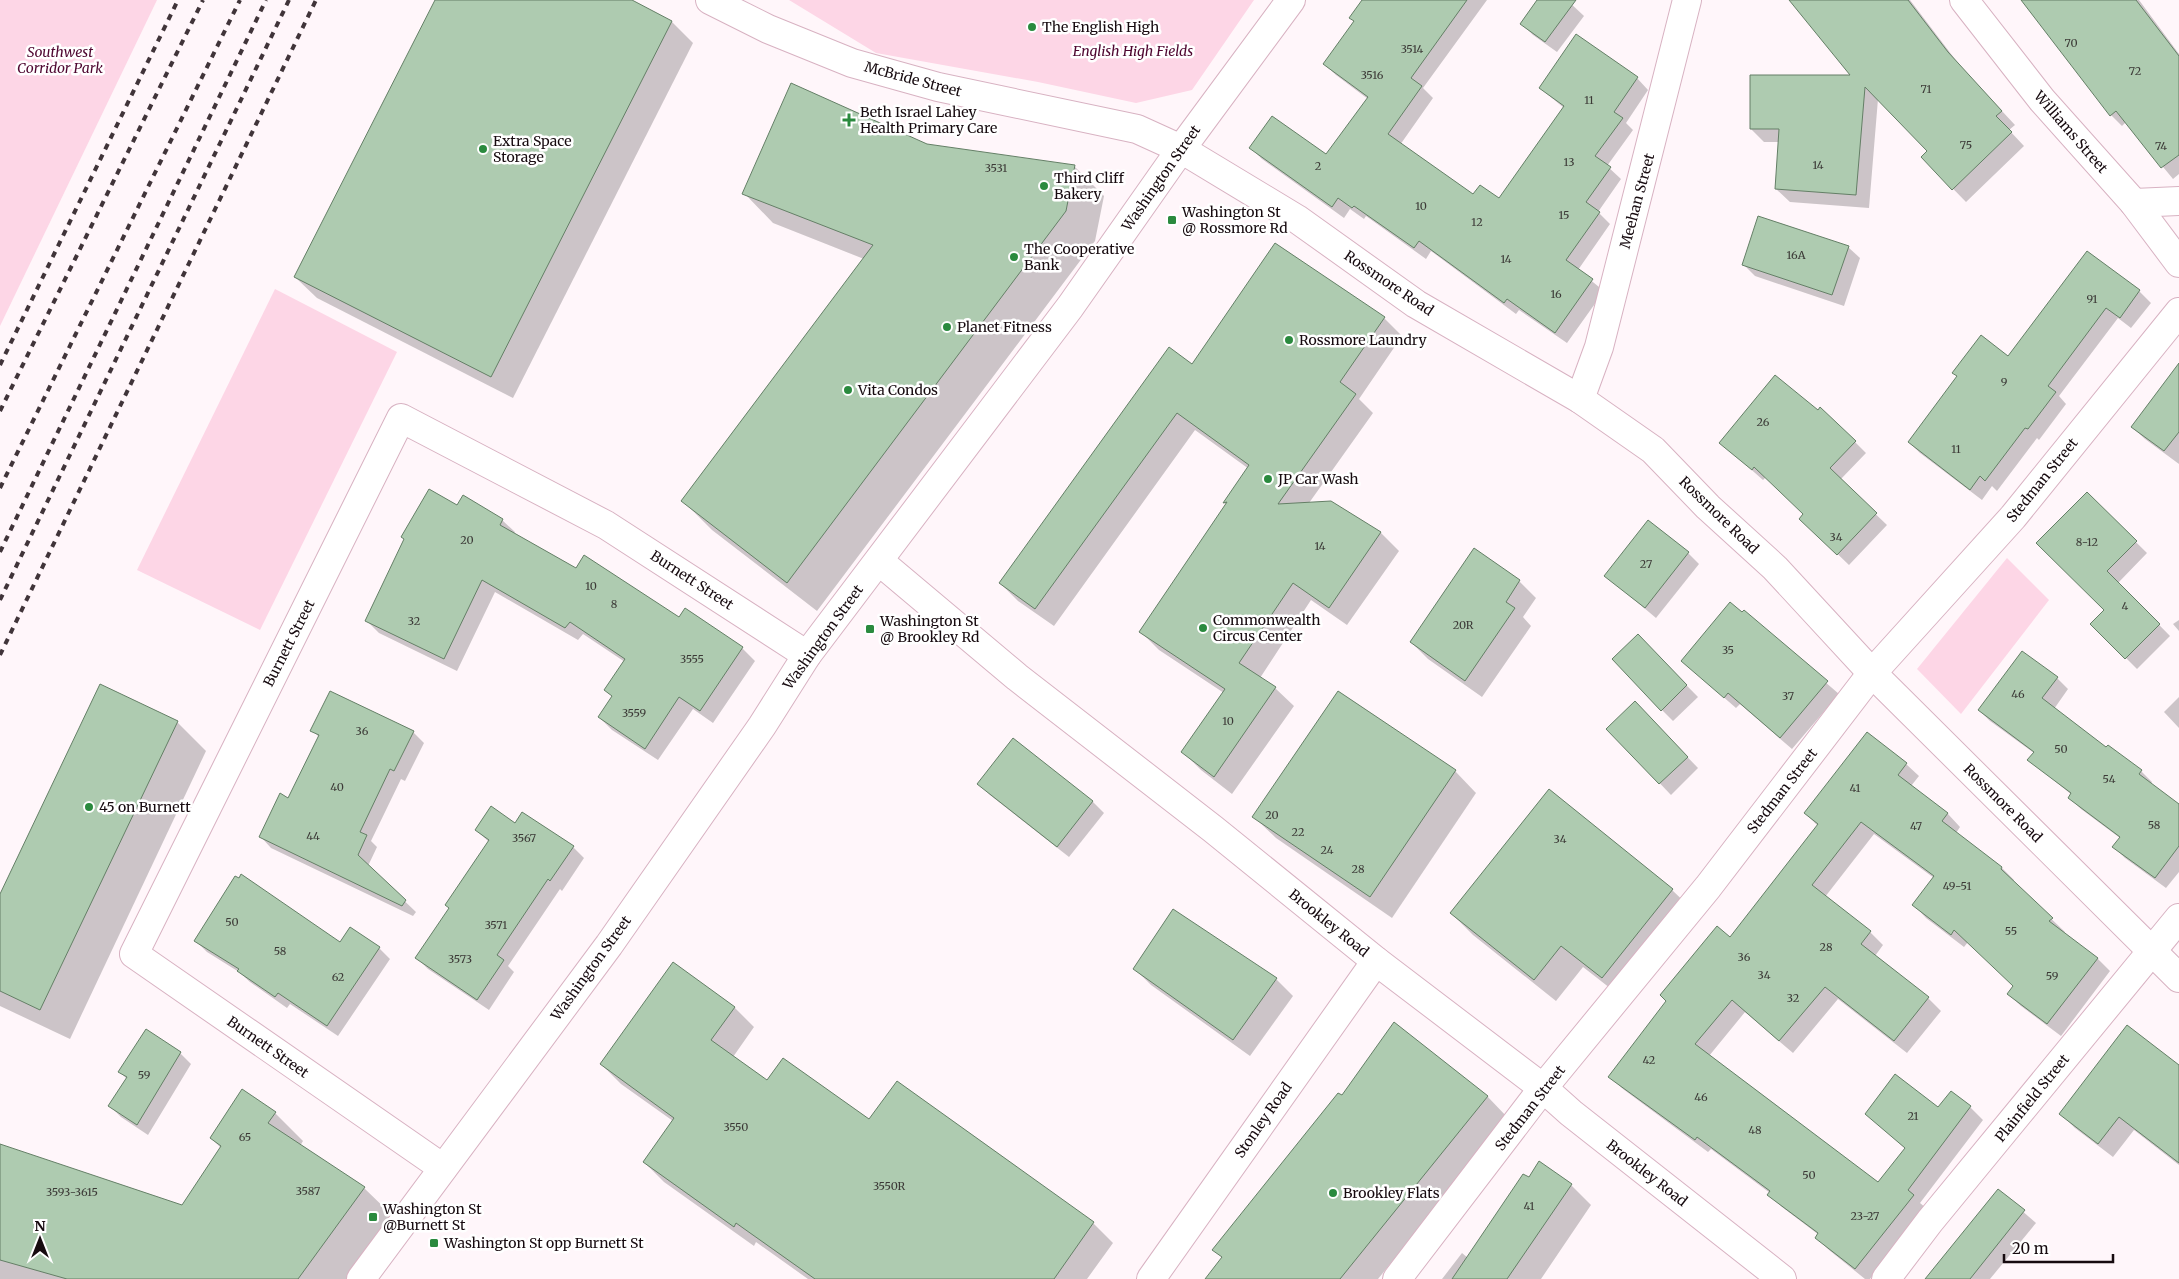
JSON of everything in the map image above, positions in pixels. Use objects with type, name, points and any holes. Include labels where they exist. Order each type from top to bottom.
[{"type":"street","name":"McBride Street","points":[[710,0],[768,29],[852,63],[938,87],[1136,129],[1181,149]]},
{"type":"street","name":"Washington Street","points":[[362,1279],[609,945],[762,726],[807,655],[1070,307],[1181,149],[1292,0]]},
{"type":"street","name":"Meehan Street","points":[[1580,399],[1599,347],[1687,0]]},
{"type":"street","name":"Williams Street","points":[[1964,0],[2042,100],[2134,203],[2179,263]]},
{"type":"street","name":"Rossmore Road","points":[[1181,149],[1297,219],[1416,304],[1580,399],[1653,450],[1708,507],[1774,568],[1872,673],[2179,978]]},
{"type":"street","points":[[2134,203],[2179,201]]},
{"type":"street","name":"Stedman Street","points":[[1396,1279],[1543,1088],[1708,887],[1872,673],[2013,517],[2179,312]]},
{"type":"street","name":"Burnett Street","points":[[443,1168],[134,954],[402,418],[606,525],[807,655]]},
{"type":"street","name":"Brookley Road","points":[[879,561],[1018,677],[1213,829],[1376,960],[1543,1088],[1782,1279]]},
{"type":"street","name":"Plainfield Street","points":[[1886,1279],[1930,1221],[2179,918]]},
{"type":"street","name":"Stonley Road","points":[[1151,1279],[1376,960]]},
{"type":"green space","name":"Southwest Corridor Park","points":[[0,0],[157,0],[0,326]]},
{"type":"green space","name":"English High Fields","points":[[789,0],[1254,0],[1192,90],[1136,103],[1038,82],[876,53]]},
{"type":"green space","points":[[275,289],[397,352],[260,630],[137,570]]},
{"type":"green space","points":[[2007,558],[2049,600],[1961,714],[1917,669]]},
{"type":"building","name":"Extra Space Storage","points":[[435,0],[632,0],[672,21],[491,377],[294,277]]},
{"type":"building","points":[[1362,0],[1467,0],[1411,78],[1422,86],[1388,134],[1473,194],[1480,185],[1499,198],[1564,106],[1539,88],[1576,34],[1638,77],[1614,112],[1623,118],[1595,156],[1611,167],[1586,202],[1600,212],[1566,260],[1593,279],[1555,333],[1507,299],[1504,303],[1419,241],[1414,248],[1354,206],[1352,208],[1338,198],[1332,207],[1249,148],[1272,116],[1326,154],[1368,97],[1323,64],[1354,21],[1349,18]]},
{"type":"building","points":[[1537,0],[1576,0],[1545,42],[1520,24]]},
{"type":"building","points":[[1789,0],[1908,0],[1948,52],[2002,111],[1996,116],[2012,132],[1952,190],[1921,157],[1927,151],[1865,87],[1856,195],[1775,189],[1779,129],[1750,129],[1750,75],[1850,75]]},
{"type":"building","points":[[2021,0],[2136,0],[2179,56],[2179,155],[2161,168],[2116,111],[2110,116]]},
{"type":"building","name":"Vita Condos","points":[[791,83],[927,144],[1075,165],[1066,211],[787,583],[681,501],[873,245],[742,194]]},
{"type":"building","points":[[1758,216],[1849,246],[1832,295],[1742,265]]},
{"type":"building","points":[[1275,243],[1385,317],[1340,382],[1356,394],[1278,504],[1331,501],[1381,532],[1329,608],[1293,583],[1239,663],[1276,687],[1214,777],[1181,752],[1225,689],[1139,632],[1227,502],[1223,503],[1249,465],[1177,413],[1035,609],[999,583],[1169,347],[1192,364]]},
{"type":"building","points":[[2087,251],[2140,290],[2120,318],[2106,308],[2048,386],[2056,392],[2028,429],[2025,428],[1985,481],[1980,476],[1970,490],[1908,442],[1957,376],[1952,373],[1981,335],[2008,356]]},
{"type":"building","points":[[2179,363],[2179,432],[2164,451],[2131,427]]},
{"type":"building","points":[[1775,375],[1818,410],[1820,407],[1856,441],[1830,468],[1877,513],[1837,555],[1799,519],[1803,514],[1754,467],[1752,470],[1719,443]]},
{"type":"building","points":[[429,489],[457,505],[463,495],[503,519],[500,525],[576,568],[584,555],[679,617],[685,608],[743,647],[700,711],[679,697],[645,749],[598,717],[612,696],[604,690],[625,659],[570,622],[565,628],[482,580],[444,659],[365,621],[404,539],[401,537]]},
{"type":"building","points":[[2087,492],[2137,541],[2107,571],[2160,624],[2125,659],[2090,624],[2104,610],[2036,543]]},
{"type":"building","points":[[1648,520],[1689,552],[1645,608],[1604,576]]},
{"type":"building","points":[[1474,548],[1520,580],[1506,602],[1515,608],[1465,681],[1410,642]]},
{"type":"building","points":[[1730,602],[1742,612],[1744,610],[1828,681],[1780,738],[1728,693],[1724,698],[1681,661]]},
{"type":"building","points":[[1638,634],[1687,685],[1661,711],[1612,659]]},
{"type":"building","points":[[2022,651],[2058,677],[2042,698],[2106,747],[2108,745],[2142,770],[2139,774],[2179,804],[2179,846],[2155,878],[2112,847],[2120,837],[2068,798],[2071,793],[2027,760],[2034,752],[1978,710]]},
{"type":"building","name":"45 on Burnett","points":[[100,684],[178,721],[40,1010],[0,991],[0,894]]},
{"type":"building","points":[[330,691],[414,731],[394,771],[390,769],[360,832],[367,835],[358,855],[406,900],[402,906],[259,837],[280,793],[288,798],[319,735],[310,731]]},
{"type":"building","points":[[1338,691],[1456,770],[1370,897],[1252,817]]},
{"type":"building","points":[[1635,701],[1688,757],[1659,784],[1606,729]]},
{"type":"building","points":[[1867,732],[1907,763],[1898,775],[1948,813],[1942,821],[2002,867],[2001,869],[2053,918],[2049,921],[2098,958],[2047,1024],[2007,994],[2013,986],[1954,930],[1951,935],[1912,905],[1934,876],[1861,822],[1812,885],[1871,931],[1861,944],[1929,997],[1894,1041],[1825,987],[1779,1041],[1732,1000],[1695,1044],[1878,1182],[1905,1148],[1865,1114],[1895,1074],[1938,1107],[1951,1091],[1971,1106],[1908,1190],[1914,1195],[1855,1269],[1815,1238],[1818,1233],[1767,1195],[1770,1191],[1697,1137],[1695,1140],[1608,1077],[1666,1001],[1660,995],[1717,926],[1730,937],[1818,824],[1804,813]]},
{"type":"building","points":[[1013,738],[1093,801],[1057,847],[977,784]]},
{"type":"building","points":[[1549,789],[1673,889],[1602,978],[1561,946],[1534,980],[1450,913]]},
{"type":"building","points":[[491,806],[515,823],[522,812],[574,846],[550,881],[548,879],[497,955],[504,960],[477,1000],[415,958],[449,908],[445,905],[489,840],[475,830]]},
{"type":"building","points":[[241,874],[340,942],[350,927],[380,947],[327,1026],[278,993],[275,997],[237,971],[239,969],[194,941],[235,876],[239,878]]},
{"type":"building","points":[[1173,909],[1277,978],[1233,1040],[1133,969]]},
{"type":"building","points":[[673,962],[735,1007],[711,1040],[767,1080],[783,1058],[869,1119],[897,1081],[1094,1222],[1054,1279],[815,1279],[736,1223],[734,1227],[643,1162],[674,1118],[600,1064]]},
{"type":"building","name":"Brookley Flats","points":[[1394,1022],[1488,1096],[1340,1279],[1205,1279],[1222,1257],[1212,1250],[1338,1093],[1342,1095]]},
{"type":"building","points":[[2127,1025],[2179,1065],[2179,1163],[2119,1117],[2098,1144],[2059,1114]]},
{"type":"building","points":[[146,1029],[181,1052],[137,1125],[108,1106],[127,1077],[118,1072]]},
{"type":"building","points":[[242,1089],[276,1112],[268,1123],[365,1187],[298,1279],[67,1279],[0,1260],[0,1144],[182,1205],[221,1146],[210,1138]]},
{"type":"building","points":[[1539,1161],[1572,1184],[1507,1279],[1452,1279],[1523,1174],[1529,1177]]},
{"type":"building","points":[[1998,1189],[2025,1210],[1970,1279],[1925,1279]]},
{"type":"railway","points":[[0,365],[178,0]]},
{"type":"railway","points":[[0,411],[203,0]]},
{"type":"railway","points":[[0,488],[240,0]]},
{"type":"railway","points":[[0,552],[266,0]]},
{"type":"railway","points":[[0,600],[289,0]]},
{"type":"railway","points":[[0,655],[316,0]]},
{"type":"place","name":"The English High","points":[[1032,27]]},
{"type":"place","name":"Beth Israel Lahey Health Primary Care","points":[[849,120]]},
{"type":"place","name":"Extra Space Storage","points":[[483,149]]},
{"type":"place","name":"Third Cliff Bakery","points":[[1044,186]]},
{"type":"place","name":"Washington St @ Rossmore Rd","points":[[1172,220]]},
{"type":"place","name":"The Cooperative Bank","points":[[1014,257]]},
{"type":"place","name":"Planet Fitness","points":[[947,327]]},
{"type":"place","name":"Rossmore Laundry","points":[[1289,340]]},
{"type":"place","name":"Vita Condos","points":[[848,390]]},
{"type":"place","name":"JP Car Wash","points":[[1268,479]]},
{"type":"place","name":"Commonwealth Circus Center","points":[[1203,628]]},
{"type":"place","name":"Washington St @ Brookley Rd","points":[[870,629]]},
{"type":"place","name":"45 on Burnett","points":[[89,807]]},
{"type":"place","name":"Brookley Flats","points":[[1333,1193]]},
{"type":"place","name":"Washington St @Burnett St","points":[[373,1217]]},
{"type":"place","name":"Washington St opp Burnett St","points":[[434,1243]]}]
